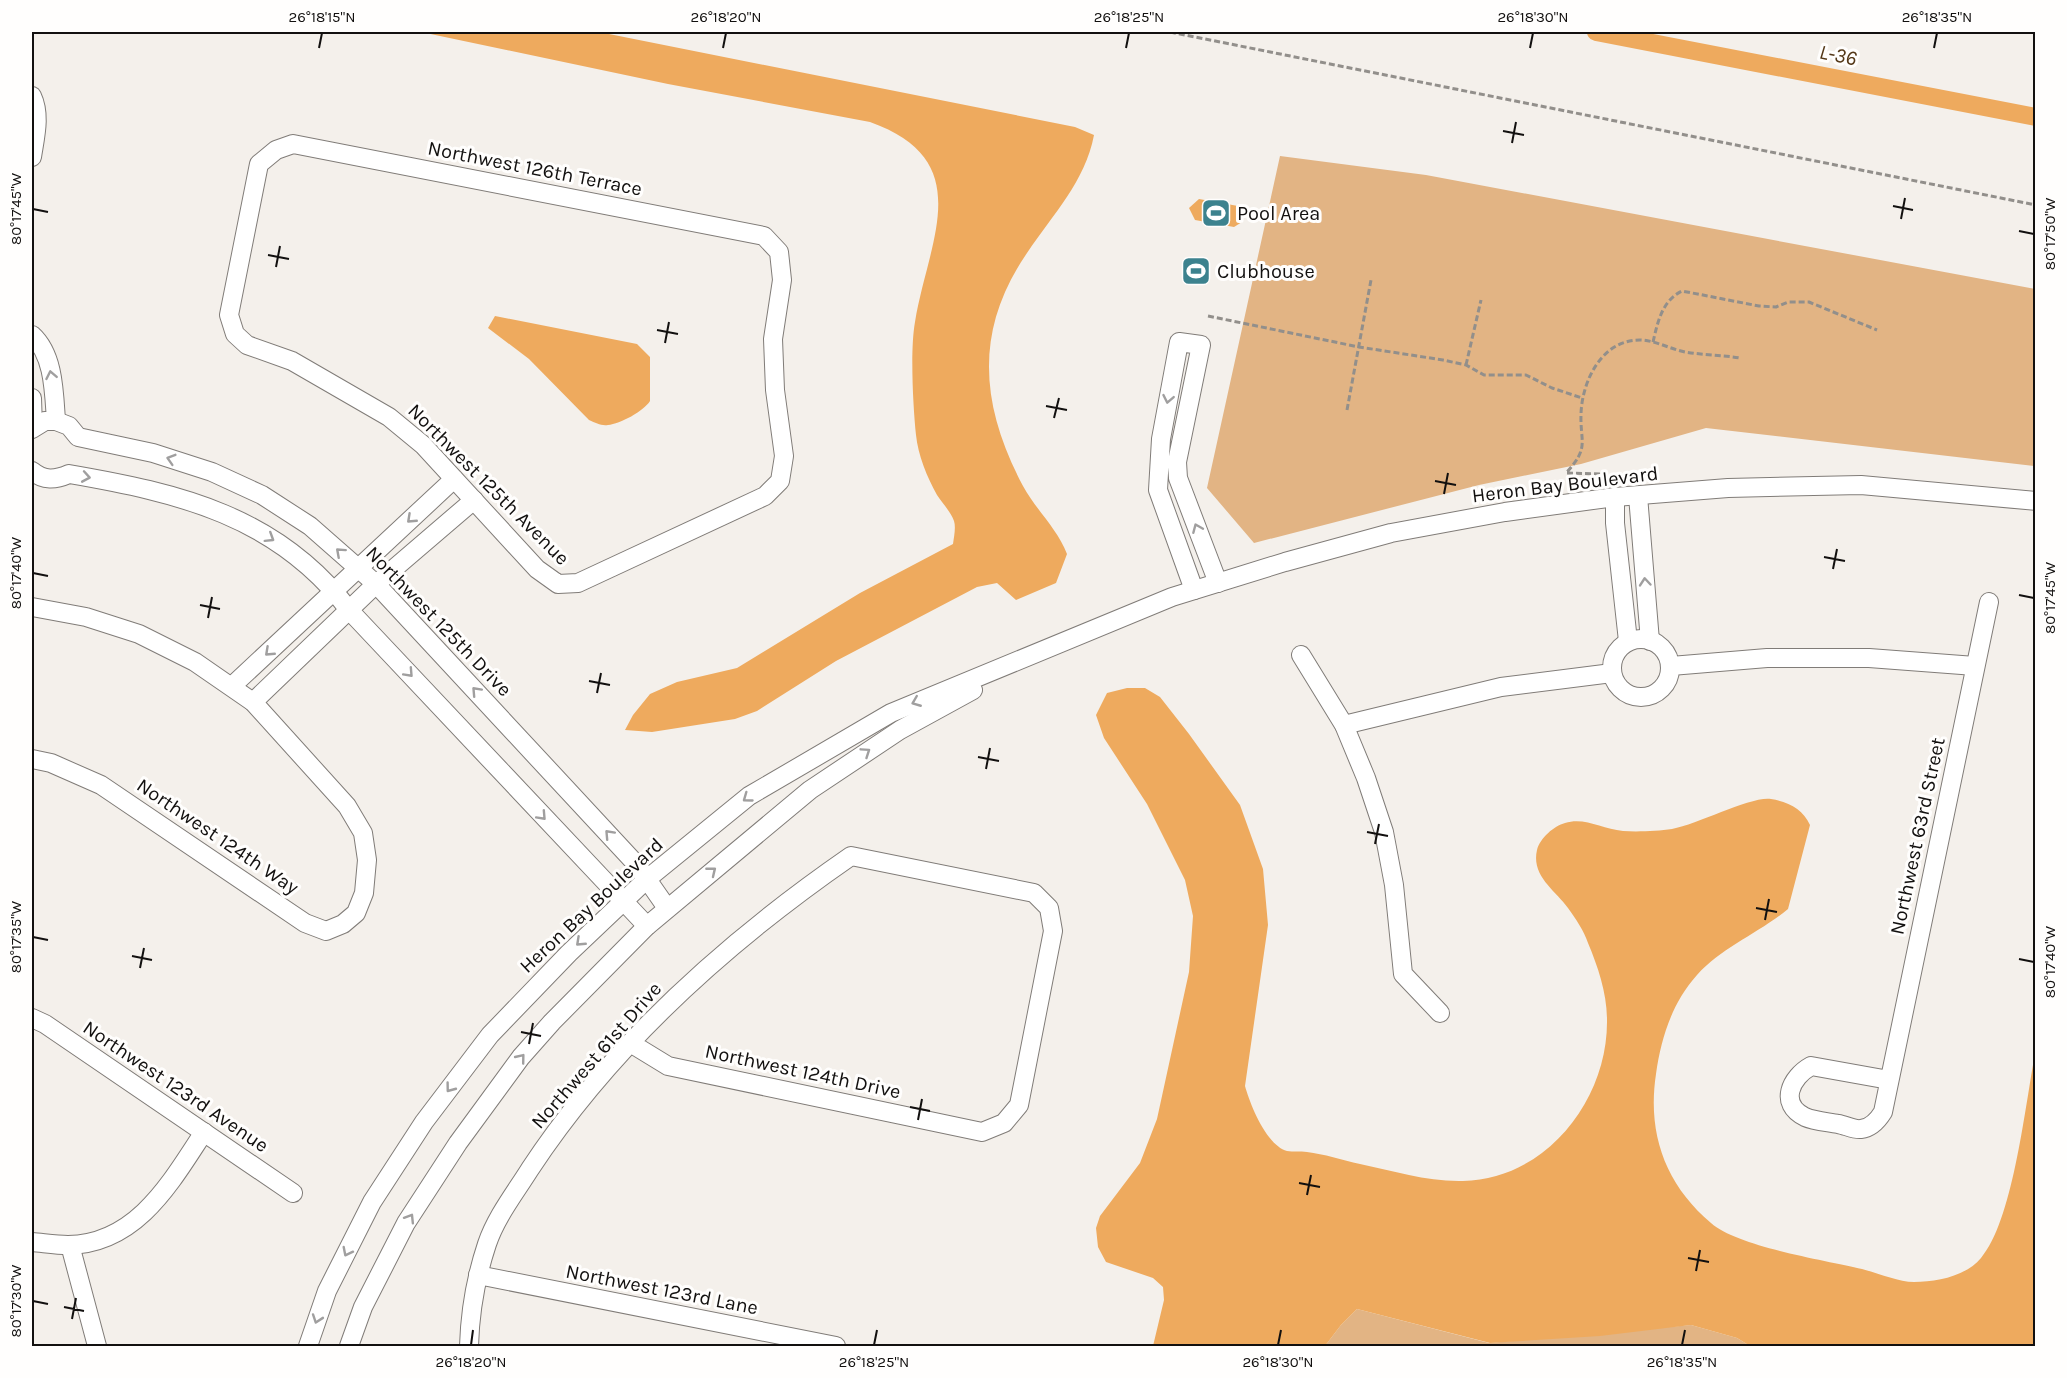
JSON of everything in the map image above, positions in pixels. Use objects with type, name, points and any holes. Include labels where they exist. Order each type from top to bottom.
[{"type":"street","points":[[32,96],[36,105],[36,132],[32,157]]},
{"type":"street","name":"Northwest 126th Terrace","points":[[235,334],[229,315],[259,164],[276,150],[293,144],[764,236],[779,252],[782,280],[774,339],[775,390],[784,456],[780,481]]},
{"type":"street","name":"Northwest 125th Avenue","points":[[235,334],[247,345],[292,361],[389,417],[423,445],[537,568],[558,584],[578,584],[765,496],[780,481]]},
{"type":"street","points":[[32,335],[38,341],[50,366],[56,421],[45,421],[32,428],[32,398]]},
{"type":"street","points":[[1194,590],[1158,490],[1161,439],[1179,342],[1201,345],[1177,462],[1178,478],[1218,583]]},
{"type":"street","name":"Northwest 125th Drive","points":[[56,421],[69,426],[78,436],[153,453],[212,471],[262,495],[310,526],[376,584],[637,865],[667,908]]},
{"type":"street","points":[[32,471],[46,479],[58,479],[69,474],[145,487],[202,503],[252,527],[294,554],[335,591],[349,610],[647,926]]},
{"type":"street","points":[[232,686],[454,479]]},
{"type":"street","name":"Heron Bay Boulevard","points":[[308,1347],[327,1291],[372,1202],[424,1122],[490,1035],[569,952],[622,902],[749,796],[891,713],[1194,590],[1391,533],[1505,512],[1615,497],[1728,488],[1861,485],[2036,501]]},
{"type":"street","points":[[1638,496],[1650,640]]},
{"type":"street","points":[[1615,497],[1615,523],[1629,642]]},
{"type":"street","points":[[32,608],[86,617],[139,634],[195,662],[253,702],[376,584],[474,500]]},
{"type":"street","name":"Northwest 63rd Street","points":[[1889,1080],[1811,1066],[1798,1073],[1792,1083],[1789,1097],[1793,1107],[1805,1117],[1861,1129],[1875,1123],[1883,1112],[1989,602]]},
{"type":"street","points":[[1638,639],[1650,640],[1664,649],[1671,666],[1670,676],[1658,692],[1640,698],[1622,690],[1612,673],[1615,655],[1629,642],[1638,639]]},
{"type":"street","name":"Heron Bay Boulevard","points":[[349,1347],[363,1307],[406,1223],[458,1143],[520,1057],[647,926],[810,790],[900,730],[1049,649]]},
{"type":"street","points":[[1300,655],[1344,725],[1366,778],[1383,832],[1394,885],[1403,974],[1440,1013]]},
{"type":"street","points":[[1671,666],[1767,658],[1869,658],[1975,666]]},
{"type":"street","points":[[1344,725],[1501,687],[1612,673]]},
{"type":"street","name":"Northwest 124th Way","points":[[32,759],[101,784],[295,916],[326,931],[343,924],[356,913],[364,893],[368,860],[363,832],[347,806],[253,702]]},
{"type":"street","name":"Northwest 61st Drive","points":[[469,1347],[470,1319],[478,1275],[488,1242],[504,1210],[543,1150],[594,1085],[671,1001],[741,937],[851,856]]},
{"type":"street","name":"Northwest 124th Drive","points":[[632,1044],[668,1066],[982,1132],[1004,1123],[1019,1105],[1053,932],[1049,908],[1034,893],[851,856]]},
{"type":"street","name":"Northwest 123rd Avenue","points":[[32,1018],[45,1024],[293,1193]]},
{"type":"street","points":[[32,1242],[70,1245],[111,1236],[145,1215],[172,1181],[204,1132]]},
{"type":"street","points":[[70,1245],[98,1347]]},
{"type":"street","name":"Northwest 123rd Lane","points":[[478,1275],[836,1347]]},
{"type":"path","points":[[1170,32],[2036,205]]},
{"type":"path","points":[[1347,410],[1371,280]]},
{"type":"path","points":[[1653,342],[1664,307],[1672,296],[1682,291],[1759,306],[1776,307],[1788,302],[1809,302],[1877,330]]},
{"type":"path","points":[[1466,365],[1481,300]]},
{"type":"path","points":[[1208,316],[1359,347],[1466,365],[1484,375],[1526,375],[1552,388],[1582,398]]},
{"type":"path","points":[[1600,474],[1566,473],[1581,452],[1584,437],[1581,417],[1582,398],[1588,378],[1599,360],[1626,342],[1653,342],[1684,352],[1740,358]]},
{"type":"shaded area","points":[[421,32],[599,32],[1075,127],[1094,135],[1090,152],[1076,183],[1027,253],[1010,282],[998,310],[991,339],[989,368],[991,397],[998,426],[1023,486],[1058,536],[1067,554],[1056,583],[1016,600],[997,583],[977,587],[836,661],[757,711],[735,719],[652,732],[625,730],[633,715],[650,694],[677,682],[737,668],[860,593],[953,544],[954,521],[933,488],[919,450],[913,394],[913,334],[935,233],[938,206],[936,181],[925,158],[904,138],[870,122],[668,84]]},
{"type":"shaded area","points":[[1280,156],[1426,175],[2035,289],[2035,466],[1706,428],[1581,464],[1479,485],[1254,543],[1207,488]]},
{"type":"shaded area","name":"Pool Area","points":[[1199,199],[1238,206],[1243,213],[1242,222],[1234,227],[1195,220],[1189,208]]},
{"type":"shaded area","points":[[495,316],[637,344],[650,357],[650,401],[637,413],[613,424],[603,425],[589,420],[529,359],[488,328]]},
{"type":"shaded area","points":[[1127,688],[1145,688],[1160,697],[1189,734],[1240,805],[1263,869],[1268,925],[1245,1086],[1266,1133],[1279,1147],[1287,1151],[1320,1154],[1424,1178],[1463,1181],[1493,1177],[1521,1166],[1546,1150],[1567,1129],[1584,1105],[1597,1078],[1605,1050],[1607,1010],[1604,990],[1582,930],[1568,908],[1545,882],[1537,867],[1537,850],[1548,833],[1561,825],[1580,821],[1623,831],[1672,829],[1762,799],[1784,802],[1795,807],[1810,825],[1788,909],[1707,965],[1688,986],[1669,1022],[1658,1061],[1654,1117],[1657,1137],[1671,1174],[1695,1208],[1711,1223],[1741,1239],[1783,1252],[1862,1269],[1901,1281],[1923,1282],[1950,1277],[1959,1274],[1981,1258],[1992,1241],[2002,1218],[2016,1162],[2035,1054],[2035,1346],[1750,1346],[1737,1338],[1691,1325],[1600,1336],[1490,1343],[1357,1309],[1325,1346],[1153,1346],[1164,1300],[1163,1287],[1153,1278],[1106,1262],[1098,1247],[1096,1228],[1100,1216],[1140,1163],[1157,1119],[1189,972],[1193,916],[1185,880],[1147,804],[1104,738],[1096,715],[1107,693]]},
{"type":"shaded area","points":[[1357,1309],[1489,1343],[1691,1325],[1737,1338],[1750,1346],[1325,1346]]},
{"type":"waterway","name":"L-36","points":[[1596,32],[2036,117]]},
{"type":"place","name":"Pool Area","points":[[1216,213]]},
{"type":"place","name":"Clubhouse","points":[[1196,271]]}]
